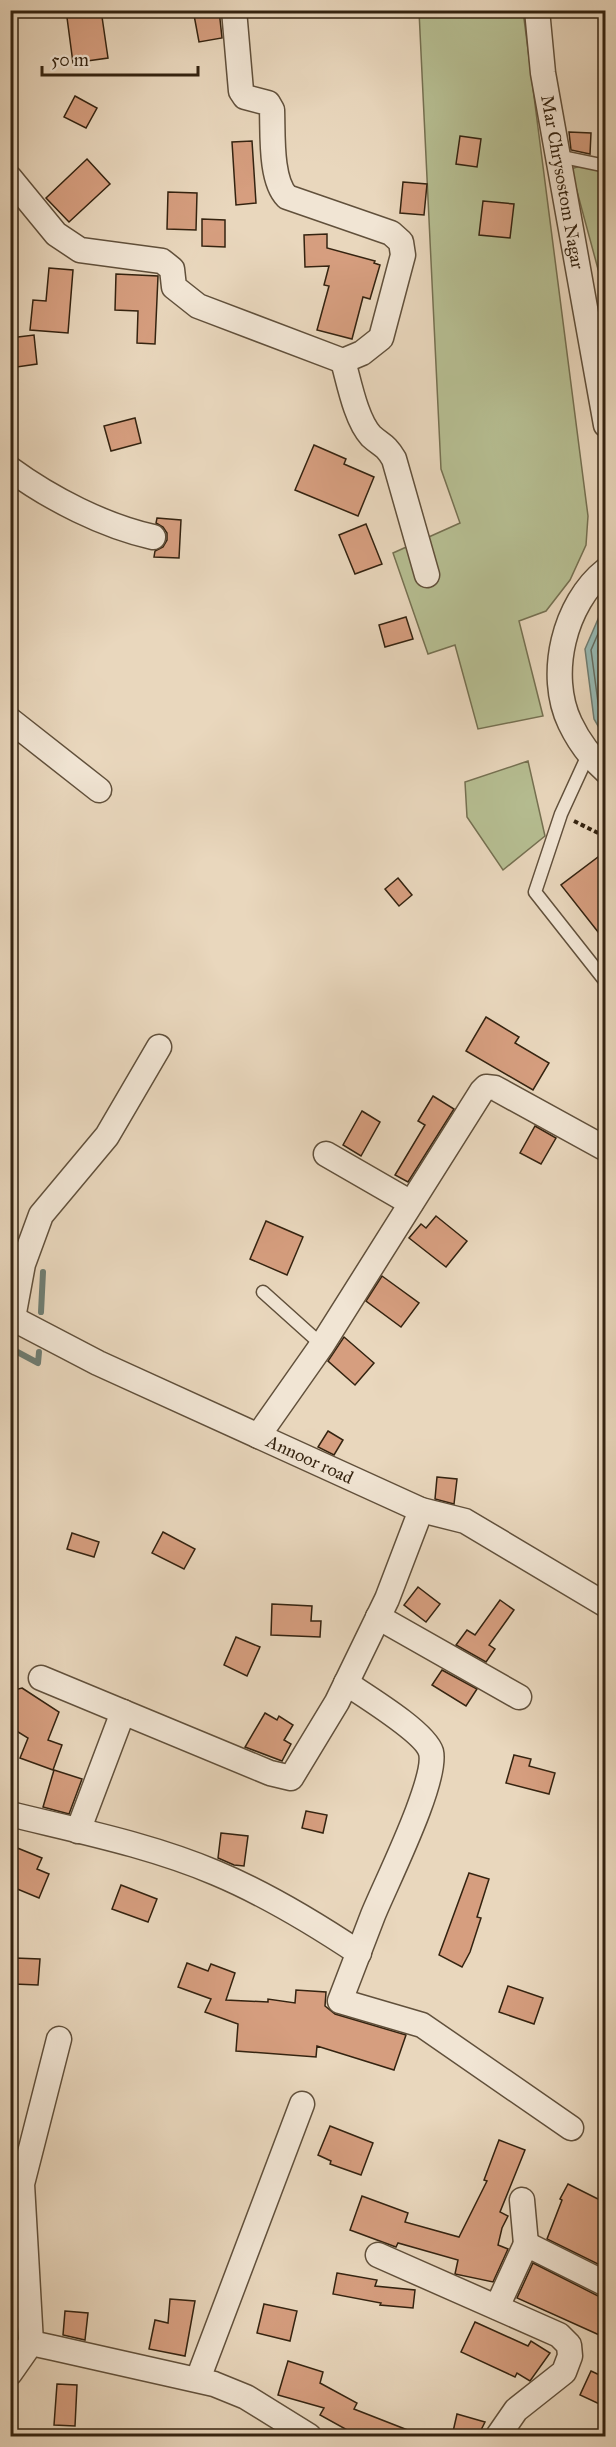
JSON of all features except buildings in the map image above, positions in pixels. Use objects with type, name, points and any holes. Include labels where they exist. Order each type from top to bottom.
[{"type":"street","points":[[10,178],[56,234],[80,250],[162,261],[172,269],[174,287],[198,306],[343,361],[362,353],[381,338],[404,255],[401,242],[391,233],[287,197],[282,192],[277,180],[272,110],[268,104],[245,97],[241,91],[234,10]]},
{"type":"street","name":"Mar Chrysostom Nagar","points":[[537,10],[543,73],[558,156],[596,321],[606,425]]},
{"type":"street","points":[[343,361],[361,421],[371,436],[387,446],[394,459],[427,575]]},
{"type":"street","points":[[10,469],[41,492],[125,531],[153,537]]},
{"type":"street","points":[[606,570],[597,577],[574,608],[561,645],[560,683],[569,721],[588,755],[606,771]]},
{"type":"street","points":[[10,720],[99,790]]},
{"type":"street","points":[[12,1317],[23,1264],[41,1215],[107,1136],[159,1047]]},
{"type":"street","points":[[258,1436],[322,1345],[486,1087],[495,1088],[606,1149]]},
{"type":"street","points":[[326,1154],[411,1203]]},
{"type":"street","name":"Annoor road","points":[[12,1317],[98,1363],[421,1510],[465,1521],[606,1605]]},
{"type":"street","points":[[40,1678],[270,1773],[291,1778],[346,1683],[378,1617],[421,1510]]},
{"type":"street","points":[[378,1617],[519,1697]]},
{"type":"street","points":[[346,1683],[423,1738],[431,1753],[429,1773],[413,1824],[340,2001],[422,2025],[571,2128]]},
{"type":"street","points":[[78,1831],[123,1712]]},
{"type":"street","points":[[10,1814],[119,1841],[215,1872],[325,1930],[359,1953]]},
{"type":"street","points":[[10,2373],[31,2343],[22,2184],[59,2039]]},
{"type":"street","points":[[198,2379],[302,2104]]},
{"type":"street","points":[[497,2307],[526,2244],[522,2200]]},
{"type":"street","points":[[526,2244],[606,2284]]},
{"type":"street","points":[[378,2255],[559,2335],[569,2345],[570,2356],[564,2372],[516,2410],[498,2436]]},
{"type":"street","points":[[31,2343],[198,2379],[246,2397],[309,2436]]},
{"type":"lane","points":[[558,156],[606,166]]},
{"type":"lane","points":[[588,755],[561,814],[535,892],[606,982]]},
{"type":"lane","points":[[263,1292],[322,1345]]},
{"type":"path","points":[[561,814],[606,837]]},
{"type":"green space","points":[[419,11],[523,11],[588,516],[586,545],[570,580],[546,611],[519,621],[543,716],[478,729],[455,645],[428,654],[393,553],[460,523],[441,469]]},
{"type":"green space","points":[[583,165],[605,169],[605,295],[571,169]]},
{"type":"green space","points":[[528,761],[545,836],[503,870],[467,817],[465,782]]},
{"type":"water","points":[[605,603],[605,738],[594,719],[585,649]]},
{"type":"waterway","points":[[41,1312],[43,1272]]},
{"type":"waterway","points":[[10,1348],[38,1363],[39,1352]]}]
